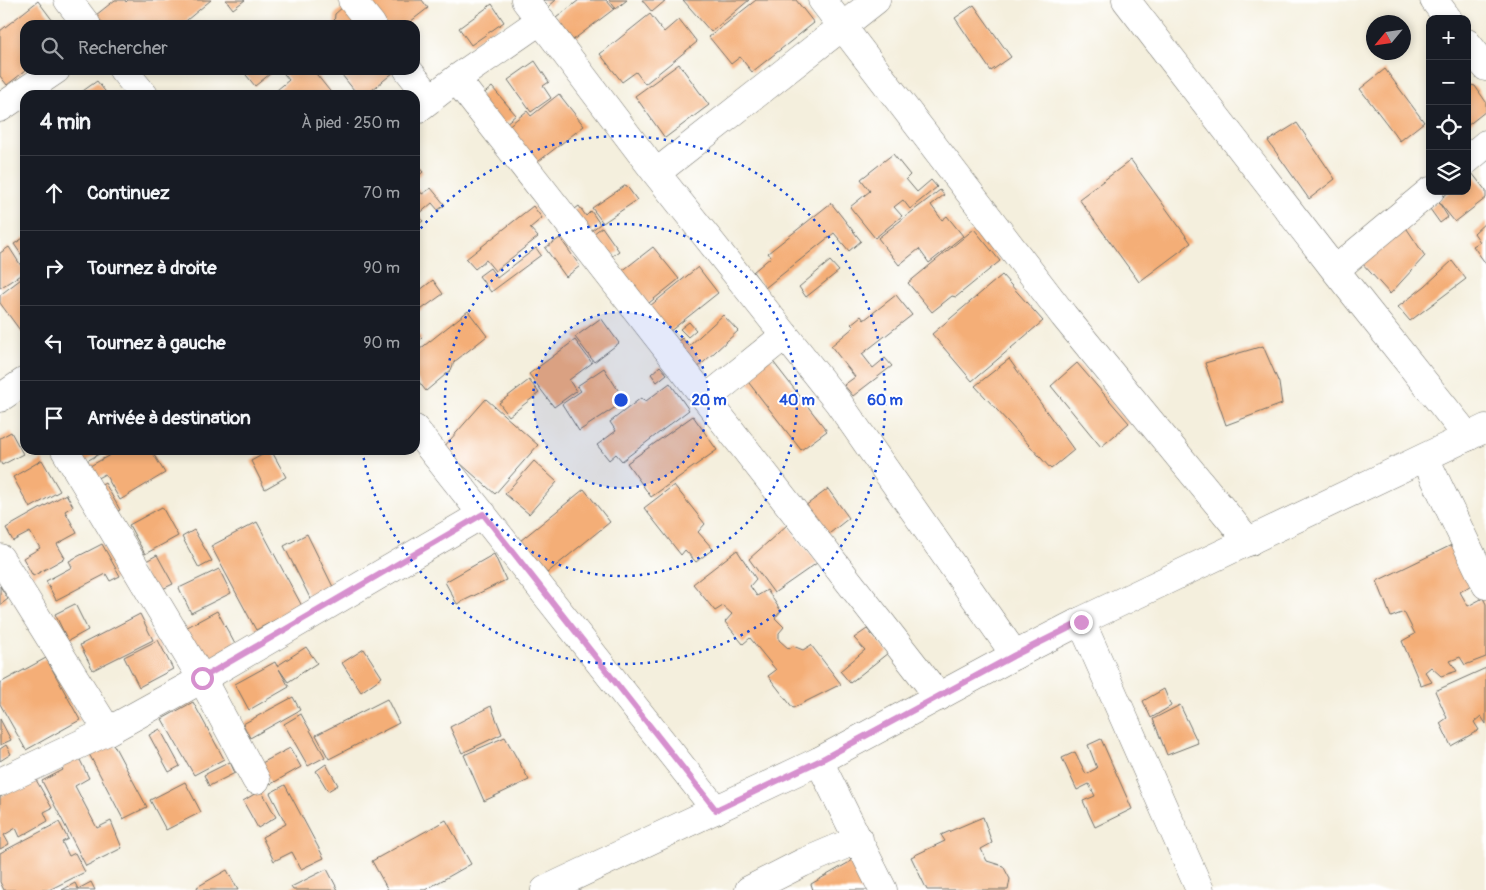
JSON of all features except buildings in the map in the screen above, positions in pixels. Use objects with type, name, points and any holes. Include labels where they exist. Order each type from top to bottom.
[{"type":"street","points":[[352,0],[368,20]]},
{"type":"street","points":[[822,0],[1064,316],[1249,542]]},
{"type":"street","points":[[656,173],[876,0]]},
{"type":"street","points":[[545,890],[819,761],[1015,655],[1081,622],[1477,432],[1335,270],[1126,0]]},
{"type":"street","points":[[1434,0],[1445,15]]},
{"type":"street","points":[[423,105],[456,79],[533,10],[656,173],[838,402],[1015,655]]},
{"type":"street","points":[[1471,48],[1486,67]]},
{"type":"street","points":[[27,90],[49,75]]},
{"type":"street","points":[[127,75],[140,90]]},
{"type":"street","points":[[410,75],[417,90]]},
{"type":"street","points":[[456,79],[939,697]]},
{"type":"street","points":[[0,108],[20,94]]},
{"type":"street","points":[[1471,157],[1486,144]]},
{"type":"street","points":[[1335,270],[1426,194]]},
{"type":"street","points":[[706,399],[785,336]]},
{"type":"street","points":[[0,398],[20,385]]},
{"type":"street","points":[[420,435],[716,810]]},
{"type":"street","points":[[68,455],[202,678],[256,780]]},
{"type":"street","points":[[1425,458],[1486,584]]},
{"type":"street","points":[[0,782],[108,731],[483,514]]},
{"type":"street","points":[[0,558],[108,731]]},
{"type":"street","points":[[1081,622],[1200,890]]},
{"type":"street","points":[[819,761],[883,890]]},
{"type":"street","points":[[749,890],[802,863],[859,839]]},
{"type":"route","points":[[202,678],[483,514],[716,810],[819,761],[1015,655],[1081,622]]}]
